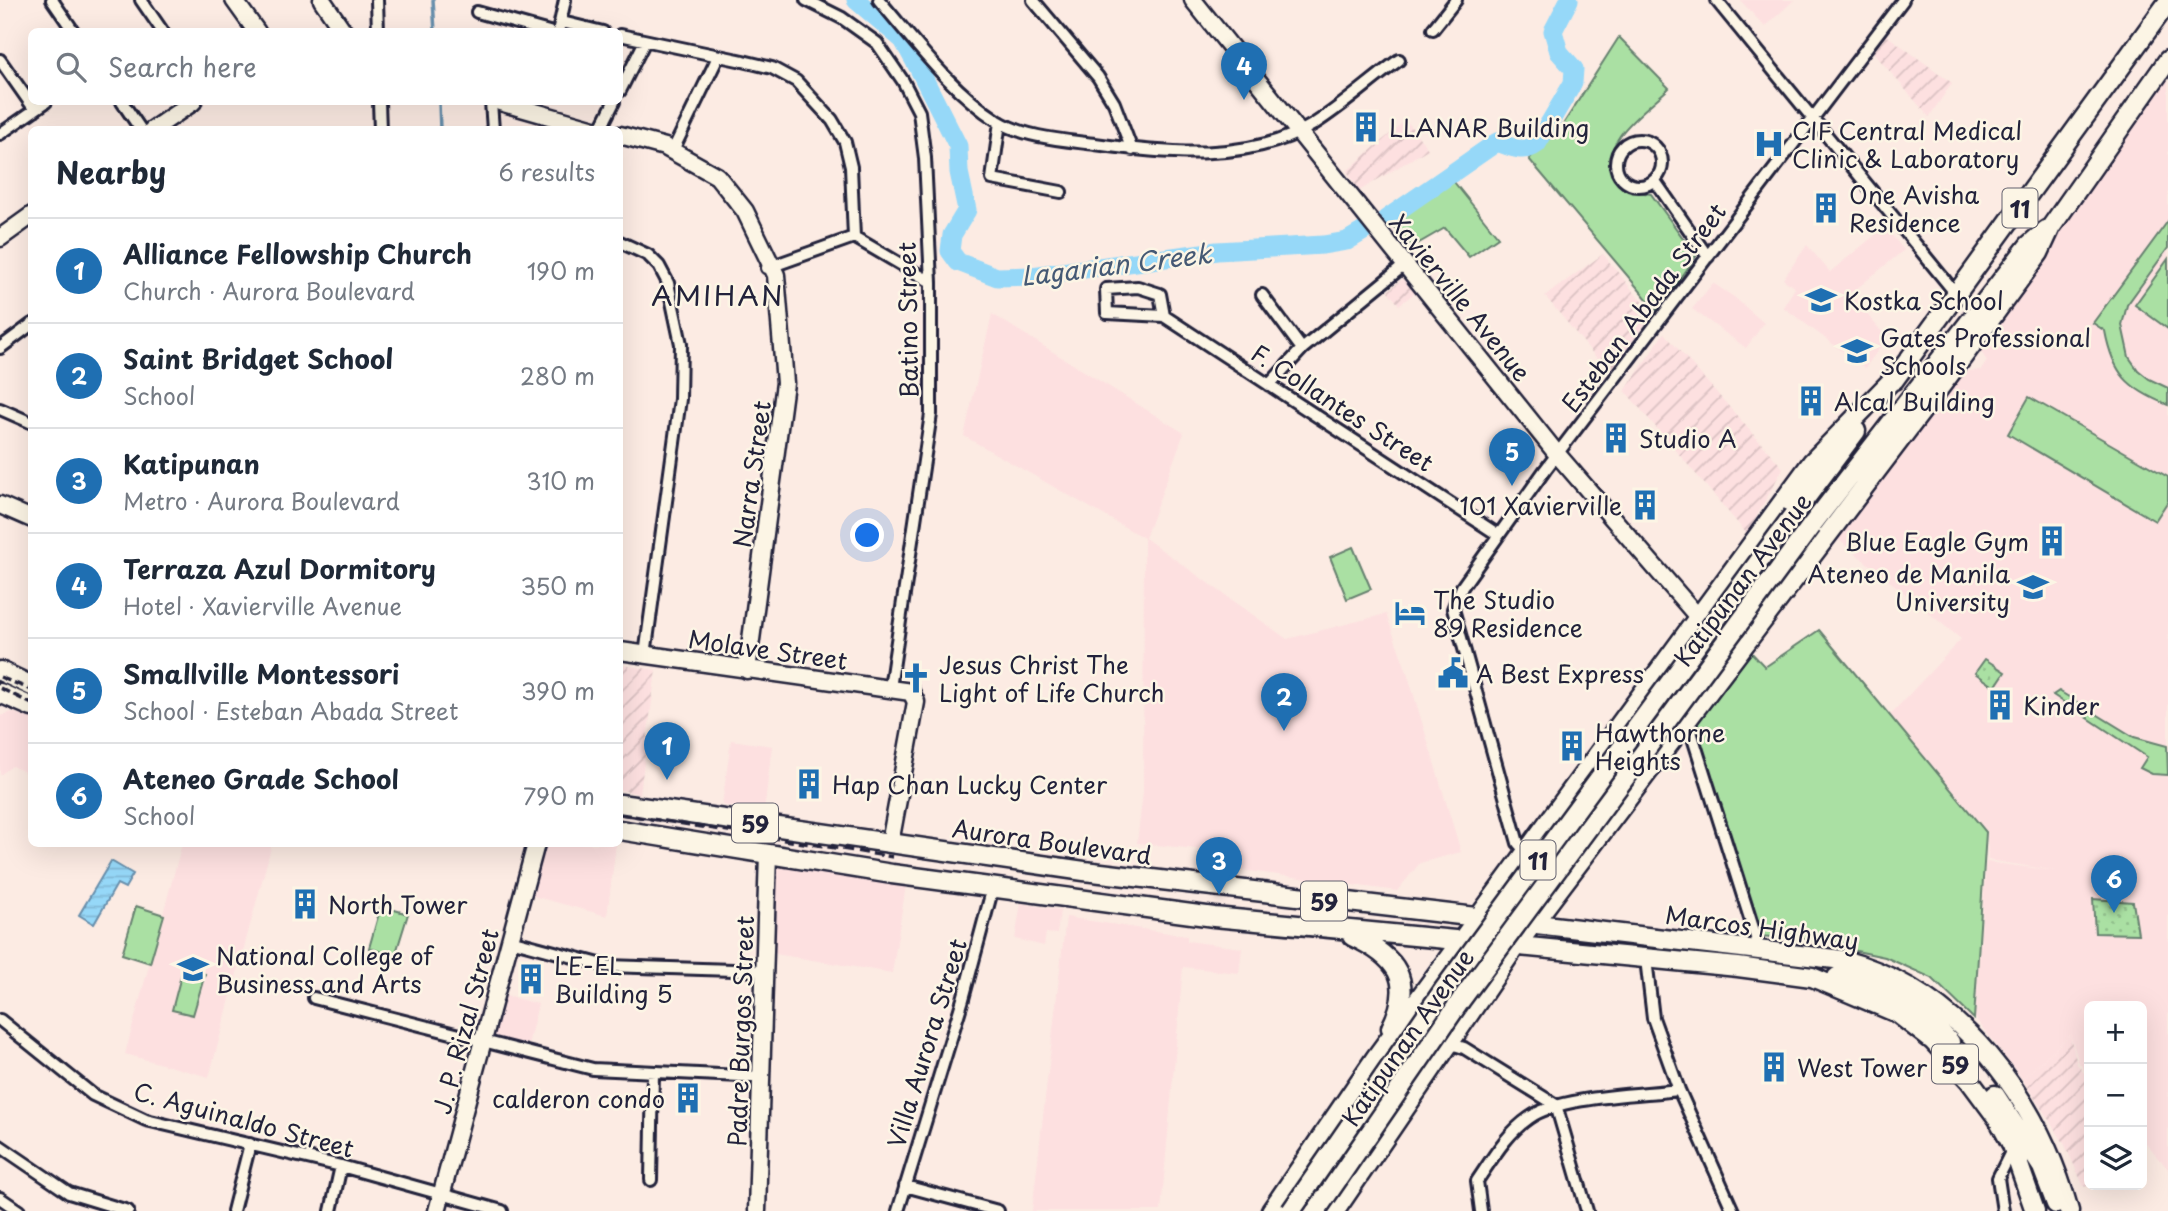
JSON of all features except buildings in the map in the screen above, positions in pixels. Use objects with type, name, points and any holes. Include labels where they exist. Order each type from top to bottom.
[{"type":"main road","name":"Katipunan Avenue","points":[[1291,1211],[1444,989],[1957,295],[2168,2]]},
{"type":"main road","name":"Katipunan Avenue","points":[[1335,1211],[1491,980],[1962,358],[2039,253],[2052,227],[2168,60]]},
{"type":"main road","name":"Katipunan Avenue","points":[[1315,1211],[1461,1000],[1811,526],[2029,245],[2052,227]]},
{"type":"main road","name":"Katipunan Avenue","points":[[1270,1211],[1376,1057],[1812,463],[1900,372]]},
{"type":"main road","points":[[0,671],[27,684]]},
{"type":"main road","points":[[2,697],[28,706]]},
{"type":"main road","points":[[1592,761],[1592,780],[1603,791],[1622,795],[1633,789]]},
{"type":"main road","name":"Aurora Boulevard","points":[[623,804],[997,860],[1479,918]]},
{"type":"main road","points":[[1557,808],[1597,837]]},
{"type":"main road","name":"59","points":[[623,830],[993,887],[1343,931],[1515,947]]},
{"type":"main road","points":[[993,887],[997,860]]},
{"type":"main road","points":[[1429,912],[1464,907],[1506,880]]},
{"type":"main road","name":"59","points":[[1479,918],[1533,923]]},
{"type":"main road","name":"Marcos Highway","points":[[1533,923],[1843,960],[1870,967],[1922,994],[1947,1013],[2006,1078],[2036,1123],[2071,1211]]},
{"type":"main road","points":[[1343,931],[1386,954],[1397,969],[1402,983],[1399,1012],[1376,1057]]},
{"type":"main road","name":"Marcos Highway","points":[[1515,947],[1812,977],[1896,1013],[1933,1041],[1969,1080],[1998,1119],[2012,1147],[2035,1211]]},
{"type":"main road","points":[[1491,980],[1520,960],[1545,950]]},
{"type":"main road","points":[[1812,977],[1828,976],[1870,985],[1899,999],[1941,1032],[1985,1082],[2014,1121],[2042,1167],[2059,1211]]},
{"type":"main road","points":[[1408,1016],[1448,1043]]},
{"type":"main road","points":[[1349,1095],[1359,1115],[1367,1122],[1377,1125],[1397,1118]]},
{"type":"main road","points":[[1329,1124],[1345,1121],[1353,1124],[1368,1133],[1378,1146]]},
{"type":"street","points":[[52,0],[71,28]]},
{"type":"street","points":[[141,0],[160,28]]},
{"type":"street","points":[[234,0],[254,28]]},
{"type":"street","points":[[322,0],[341,28]]},
{"type":"street","points":[[377,0],[377,28]]},
{"type":"street","points":[[560,27],[565,0]]},
{"type":"street","name":"Batino Street","points":[[806,0],[842,18],[877,43],[904,81],[919,112],[925,159],[931,282],[931,414],[890,688]]},
{"type":"street","points":[[879,0],[968,100],[1000,122],[1022,132],[1132,149],[1186,152],[1246,148],[1299,130],[1337,108],[1399,60]]},
{"type":"street","points":[[1033,0],[1098,77],[1114,103],[1132,149]]},
{"type":"street","name":"Xavierville Avenue","points":[[1193,0],[1407,263],[1557,454],[1698,617]]},
{"type":"street","points":[[1433,29],[1456,0]]},
{"type":"street","points":[[1716,0],[1815,117],[1957,295]]},
{"type":"street","name":"Esteban Abada Street","points":[[1526,852],[1518,843],[1453,609],[1462,587],[1497,534],[1557,454],[1903,0]]},
{"type":"street","points":[[477,12],[535,28]]},
{"type":"street","points":[[623,36],[772,68],[796,81],[832,120],[845,142],[851,167],[854,237]]},
{"type":"street","points":[[623,85],[645,41]]},
{"type":"street","points":[[673,150],[718,57]]},
{"type":"street","points":[[0,60],[28,100]]},
{"type":"street","points":[[32,105],[35,110]]},
{"type":"street","points":[[0,134],[42,105]]},
{"type":"street","points":[[124,105],[138,126]]},
{"type":"street","points":[[158,126],[189,105]]},
{"type":"street","points":[[379,105],[380,126]]},
{"type":"street","points":[[491,105],[493,126]]},
{"type":"street","points":[[601,126],[612,105]]},
{"type":"street","points":[[537,106],[589,126]]},
{"type":"street","points":[[1000,122],[992,178],[1061,191]]},
{"type":"street","name":"Narra Street","points":[[623,136],[673,150],[707,169],[730,190],[745,211],[776,284],[784,343],[785,383],[747,670]]},
{"type":"street","points":[[1636,140],[1656,148],[1662,161],[1655,181],[1640,186],[1625,182],[1620,176],[1616,161],[1623,147],[1636,140]]},
{"type":"street","points":[[1655,181],[1708,257]]},
{"type":"street","points":[[0,238],[28,218]]},
{"type":"street","points":[[769,264],[854,237],[931,282]]},
{"type":"street","points":[[623,243],[648,255],[659,266],[668,283],[681,344],[680,399],[645,655]]},
{"type":"street","points":[[1269,385],[1302,349],[1407,263]]},
{"type":"street","name":"F. Collantes Street","points":[[1164,316],[1160,294],[1138,287],[1106,289],[1107,313],[1164,316],[1497,534]]},
{"type":"street","points":[[1262,295],[1302,349]]},
{"type":"street","points":[[0,348],[28,327]]},
{"type":"street","points":[[0,409],[28,421]]},
{"type":"street","points":[[0,505],[28,517]]},
{"type":"street","name":"Molave Street","points":[[623,651],[911,692],[916,702],[890,843]]},
{"type":"street","points":[[2,697],[27,684]]},
{"type":"street","points":[[1687,719],[1760,950]]},
{"type":"street","name":"J. P. Rizal Street","points":[[438,1211],[535,847]]},
{"type":"street","name":"Padre Burgos Street","points":[[757,1211],[768,853]]},
{"type":"street","name":"Villa Aurora Street","points":[[898,1211],[960,1011],[993,887]]},
{"type":"street","points":[[510,940],[607,966],[765,971]]},
{"type":"street","points":[[1646,959],[1653,1018],[1679,1090],[1733,1211]]},
{"type":"street","points":[[314,998],[593,1069],[762,1077]]},
{"type":"street","name":"C. Aguinaldo Street","points":[[0,1020],[57,1068],[108,1104],[146,1119],[341,1166],[502,1211]]},
{"type":"street","points":[[1448,1043],[1465,1048],[1556,1105],[1587,1211]]},
{"type":"street","points":[[650,1180],[653,1072]]},
{"type":"street","points":[[1481,1211],[1477,1181],[1502,1144],[1529,1118],[1556,1105],[1679,1090]]},
{"type":"street","points":[[233,1211],[250,1144]]},
{"type":"street","points":[[0,1146],[69,1193],[109,1209],[128,1211]]},
{"type":"street","points":[[2003,1211],[1998,1195],[1998,1178],[2012,1147]]},
{"type":"street","points":[[331,1211],[341,1166]]},
{"type":"street","points":[[905,1186],[959,1206],[998,1211]]},
{"type":"street","points":[[0,1198],[15,1210]]},
{"type":"shaded area","points":[[1740,0],[1794,0],[1765,27]]},
{"type":"shaded area","points":[[1885,34],[1952,83],[1929,117],[1873,52]]},
{"type":"shaded area","name":"Ateneo de Manila University","points":[[2168,69],[2168,1169],[2147,1144],[2147,1001],[2084,1001],[2084,1070],[2079,1063],[2070,1035],[2022,1079],[1975,1018],[1986,862],[2057,871],[1988,860],[1987,831],[1889,716],[1961,639],[1834,536],[1960,372],[1981,370],[1987,361],[1979,349]]},
{"type":"shaded area","points":[[1406,120],[1428,149],[1359,191],[1347,171]]},
{"type":"shaded area","name":"Kostka School","points":[[1885,227],[1904,250],[1850,294],[1887,338],[1865,368],[1783,307],[1795,288],[1783,279],[1807,245],[1830,272]]},
{"type":"shaded area","points":[[1603,254],[1652,314],[1609,373],[1545,296]]},
{"type":"shaded area","points":[[1404,278],[1416,292],[1399,305],[1388,291]]},
{"type":"shaded area","points":[[1713,283],[1764,323],[1746,348],[1692,309]]},
{"type":"shaded area","points":[[992,314],[1184,433],[1145,538],[1287,639],[1386,614],[1406,669],[1461,852],[1420,863],[1397,891],[1205,865],[1206,850],[1137,843],[1143,792],[1144,538],[964,436]]},
{"type":"shaded area","points":[[1664,333],[1783,468],[1747,534],[1625,391]]},
{"type":"shaded area","points":[[623,665],[656,670],[640,794],[623,791]]},
{"type":"shaded area","points":[[12,712],[28,717],[28,774],[12,766],[0,775],[0,716]]},
{"type":"shaded area","points":[[731,740],[772,746],[764,812],[722,805]]},
{"type":"shaded area","name":"National College of Business and Arts","points":[[181,847],[271,847],[209,1077],[125,1054]]},
{"type":"shaded area","points":[[544,847],[616,847],[607,916],[533,896]]},
{"type":"shaded area","points":[[776,865],[906,885],[892,973],[769,953]]},
{"type":"shaded area","points":[[1021,903],[1060,910],[1057,934],[1046,933],[1044,946],[1015,939]]},
{"type":"shaded area","points":[[1066,917],[1187,936],[1187,941],[1242,948],[1239,973],[1183,967],[1161,1211],[1032,1211]]},
{"type":"shaded area","points":[[503,995],[538,1004],[528,1045],[492,1036]]},
{"type":"shaded area","points":[[2070,1035],[2077,1064],[2084,1073],[2084,1187],[2064,1143],[2022,1079]]},
{"type":"green space","points":[[1619,37],[1669,88],[1638,115],[1619,138],[1613,149],[1611,162],[1614,174],[1621,184],[1630,189],[1651,194],[1696,256],[1658,312],[1529,159],[1562,126]]},
{"type":"green space","points":[[1450,177],[1498,237],[1469,257],[1445,228],[1412,247],[1390,221]]},
{"type":"green space","points":[[2168,221],[2168,248],[2127,305],[2122,325],[2129,357],[2149,379],[2168,388],[2168,405],[2142,393],[2124,378],[2108,346],[2105,331],[2093,323]]},
{"type":"green space","points":[[2168,259],[2168,329],[2135,305]]},
{"type":"green space","points":[[2029,397],[2168,477],[2168,501],[2155,521],[2008,434]]},
{"type":"green space","points":[[1353,547],[1371,589],[1347,599],[1330,557]]},
{"type":"green space","points":[[1819,630],[1986,832],[1974,1019],[1932,978],[1885,957],[1842,948],[1835,941],[1758,936],[1693,723],[1750,651],[1765,667]]},
{"type":"green space","points":[[1985,659],[2005,672],[1995,687],[1975,673]]},
{"type":"green space","points":[[2059,691],[2134,737],[2167,746],[2168,775],[2152,774],[2140,768],[2147,757],[2053,695]]},
{"type":"green space","points":[[2093,899],[2133,902],[2138,934],[2095,933]]},
{"type":"green space","points":[[136,906],[164,915],[150,963],[122,954]]},
{"type":"green space","points":[[381,906],[408,914],[395,956],[369,948]]},
{"type":"green space","points":[[183,968],[205,974],[193,1015],[172,1010]]},
{"type":"water","points":[[111,861],[133,874],[125,888],[117,884],[94,924],[79,915]]},
{"type":"waterway","points":[[433,0],[435,28]]},
{"type":"waterway","name":"Lagarian Creek","points":[[856,0],[903,40],[958,146],[959,172],[967,210],[952,235],[950,251],[958,262],[997,277],[1032,276],[1217,251],[1323,245],[1347,241],[1367,229]]},
{"type":"waterway","name":"Lagarian Creek","points":[[1386,219],[1497,142],[1522,149],[1537,144],[1573,83],[1574,69],[1559,52],[1553,31],[1569,0]]},
{"type":"waterway","points":[[439,105],[440,126]]},
{"type":"railway","points":[[0,677],[28,688]]},
{"type":"railway","points":[[0,688],[28,702]]},
{"type":"railway","points":[[623,814],[893,857]]},
{"type":"place","name":"Terraza Azul Dormitory","points":[[1244,100]]},
{"type":"place","name":"LLANAR Building","points":[[1366,127]]},
{"type":"place","name":"CIF Central Medical Clinic & Laboratory","points":[[1769,144]]},
{"type":"place","name":"One Avisha Residence","points":[[1826,208]]},
{"type":"place","name":"Kostka School","points":[[1821,300]]},
{"type":"place","name":"Gates Professional Schools","points":[[1857,351]]},
{"type":"place","name":"Alcal Building","points":[[1811,401]]},
{"type":"place","name":"Studio A","points":[[1616,438]]},
{"type":"place","name":"Smallville Montessori","points":[[1512,486]]},
{"type":"place","name":"101 Xavierville","points":[[1645,505]]},
{"type":"place","name":"Blue Eagle Gym","points":[[2052,541]]},
{"type":"place","name":"Ateneo de Manila University","points":[[2033,587]]},
{"type":"place","name":"The Studio 89 Residence","points":[[1410,613]]},
{"type":"place","name":"A Best Express","points":[[1453,673]]},
{"type":"place","name":"Jesus Christ The Light of Life Church","points":[[916,678]]},
{"type":"place","name":"Kinder","points":[[2000,705]]},
{"type":"place","name":"Saint Bridget School","points":[[1284,731]]},
{"type":"place","name":"Hawthorne Heights","points":[[1572,746]]},
{"type":"place","name":"Alliance Fellowship Church","points":[[667,780]]},
{"type":"place","name":"Hap Chan Lucky Center","points":[[809,784]]},
{"type":"place","name":"Katipunan","points":[[1219,895]]},
{"type":"place","name":"North Tower","points":[[305,904]]},
{"type":"place","name":"Ateneo Grade School","points":[[2114,913]]},
{"type":"place","name":"National College of Business and Arts","points":[[193,969]]},
{"type":"place","name":"LE-EL Building 5","points":[[531,979]]},
{"type":"place","name":"West Tower","points":[[1774,1067]]},
{"type":"place","name":"calderon condo","points":[[688,1098]]},
{"type":"district","name":"AMIHAN","points":[[718,294]]}]
